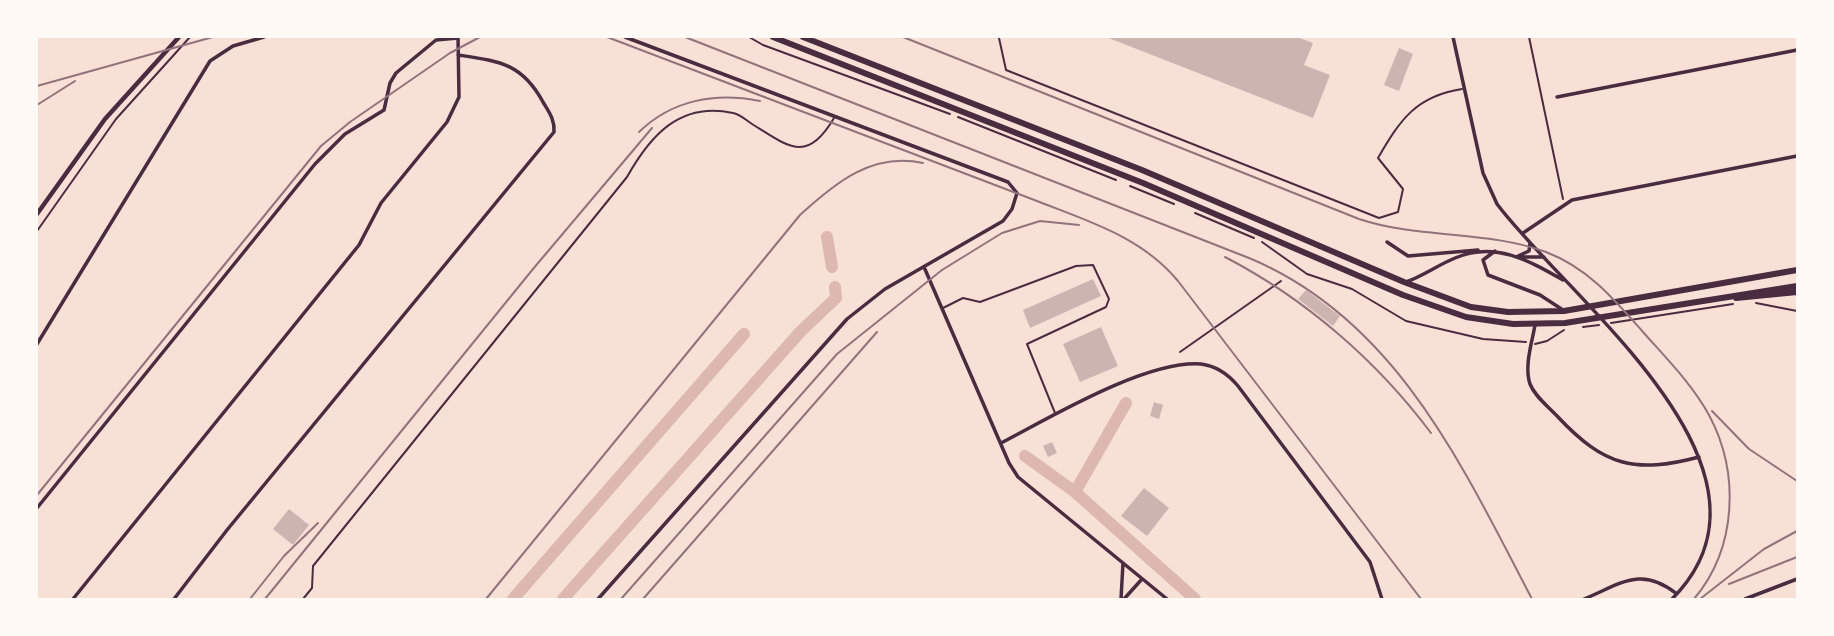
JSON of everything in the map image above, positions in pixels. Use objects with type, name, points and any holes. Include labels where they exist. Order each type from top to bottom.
[{"type":"main road","points":[[773,37],[1143,183],[1403,295],[1466,317],[1535,325],[1565,323],[1720,299],[1797,292]]},
{"type":"main road","points":[[803,37],[1142,170],[1446,300],[1492,310],[1564,311],[1797,270]]},
{"type":"main road","points":[[1720,299],[1745,292],[1797,286]]},
{"type":"street","points":[[37,214],[92,137],[141,77],[179,37]]},
{"type":"street","points":[[37,344],[205,68],[224,49],[264,37]]},
{"type":"street","points":[[37,508],[321,158],[345,134],[381,114],[387,104],[390,83],[396,74],[436,40],[458,37],[459,97],[447,121],[381,203],[359,245],[73,599]]},
{"type":"street","points":[[598,599],[847,319],[874,296],[1003,221],[1015,203],[1014,187],[625,37]]},
{"type":"street","points":[[1453,37],[1488,187],[1500,209],[1611,332],[1679,416],[1699,457],[1710,501],[1707,536],[1696,566],[1672,599]]},
{"type":"street","points":[[1558,97],[1797,50]]},
{"type":"street","points":[[174,599],[227,530],[554,132],[552,118],[536,88],[523,75],[503,61],[458,55]]},
{"type":"street","points":[[1523,233],[1565,203],[1797,156]]},
{"type":"street","points":[[1515,255],[1529,251],[1530,240]]},
{"type":"street","points":[[1387,242],[1405,255],[1488,250],[1544,257]]},
{"type":"street","points":[[1404,282],[1467,255],[1488,250]]},
{"type":"street","points":[[1440,251],[1467,255]]},
{"type":"street","points":[[1497,251],[1483,260],[1488,275],[1543,296],[1564,311]]},
{"type":"street","points":[[1515,255],[1565,282]]},
{"type":"street","points":[[924,267],[1018,477],[1167,599]]},
{"type":"street","points":[[1535,325],[1528,370],[1530,382],[1534,391],[1568,428],[1612,460],[1624,464],[1671,465],[1699,457]]},
{"type":"street","points":[[1001,443],[1056,414],[1139,377],[1190,365],[1218,369],[1238,386],[1340,519],[1370,562],[1382,599]]},
{"type":"street","points":[[1123,563],[1123,599]]},
{"type":"street","points":[[1584,599],[1637,578],[1655,579],[1677,594]]},
{"type":"street","points":[[1123,599],[1142,579]]},
{"type":"street","points":[[1745,599],[1797,579]]},
{"type":"lane","points":[[999,38],[1006,70],[1379,218],[1398,212],[1404,189],[1378,158],[1398,123],[1436,93],[1463,89]]},
{"type":"lane","points":[[303,599],[312,589],[313,566],[627,177],[645,145],[673,119],[705,113],[734,113],[789,147],[804,148],[817,142],[835,117]]},
{"type":"lane","points":[[943,308],[964,298],[980,302],[1076,266],[1093,265],[1109,299],[1106,307],[1027,344],[1056,414]]},
{"type":"path","points":[[37,231],[90,152],[190,37]]},
{"type":"path","points":[[749,37],[763,45],[1122,181]]},
{"type":"path","points":[[1529,37],[1565,203]]},
{"type":"path","points":[[1129,185],[1181,207]]},
{"type":"path","points":[[1193,212],[1260,240],[1304,272]]},
{"type":"path","points":[[1180,352],[1281,281]]},
{"type":"building","points":[[1106,37],[1297,37],[1313,43],[1304,65],[1330,75],[1313,118]]},
{"type":"building","points":[[1399,48],[1413,54],[1399,91],[1384,85]]},
{"type":"building","points":[[1093,279],[1101,296],[1030,328],[1023,310]]},
{"type":"building","points":[[1306,290],[1340,316],[1333,326],[1298,299]]},
{"type":"building","points":[[1101,327],[1118,366],[1080,382],[1063,344]]},
{"type":"building","points":[[1154,402],[1163,405],[1159,419],[1150,416]]},
{"type":"building","points":[[1052,442],[1057,453],[1048,457],[1043,446]]},
{"type":"building","points":[[1144,488],[1169,508],[1147,536],[1121,516]]},
{"type":"building","points":[[289,509],[309,525],[293,545],[273,529]]},
{"type":"waterway","points":[[827,237],[832,267]]},
{"type":"waterway","points":[[563,599],[801,331],[836,298],[835,287]]},
{"type":"waterway","points":[[513,599],[744,334]]},
{"type":"waterway","points":[[1075,492],[1126,403]]},
{"type":"waterway","points":[[1025,456],[1075,492],[1195,599]]},
{"type":"railway","points":[[37,86],[213,37]]},
{"type":"railway","points":[[37,495],[321,146],[350,122],[450,53],[480,37]]},
{"type":"railway","points":[[607,37],[1075,216],[1113,232],[1148,253],[1178,281],[1421,599]]},
{"type":"railway","points":[[685,37],[1249,258],[1301,285],[1346,318],[1385,358],[1420,402],[1451,449],[1532,599]]},
{"type":"railway","points":[[903,37],[1359,219],[1405,230],[1523,245],[1561,259],[1588,276],[1611,296],[1678,372],[1709,415],[1719,437],[1729,485],[1726,534],[1719,557],[1694,599]]},
{"type":"railway","points":[[37,105],[75,81]]},
{"type":"railway","points":[[639,132],[666,112],[695,101],[711,98],[760,101]]},
{"type":"railway","points":[[265,599],[533,269],[652,128]]},
{"type":"railway","points":[[486,599],[800,215],[841,182],[871,166],[887,162],[923,163]]},
{"type":"railway","points":[[621,599],[837,354],[942,270],[1002,233],[1040,221],[1079,225]]},
{"type":"railway","points":[[1225,257],[1284,292],[1338,334],[1387,381],[1431,433]]},
{"type":"railway","points":[[643,599],[877,332]]},
{"type":"railway","points":[[1712,411],[1749,449],[1797,481]]},
{"type":"railway","points":[[250,599],[284,556],[318,523]]},
{"type":"railway","points":[[1700,599],[1764,549],[1797,531]]},
{"type":"railway","points":[[1729,584],[1797,557]]}]
